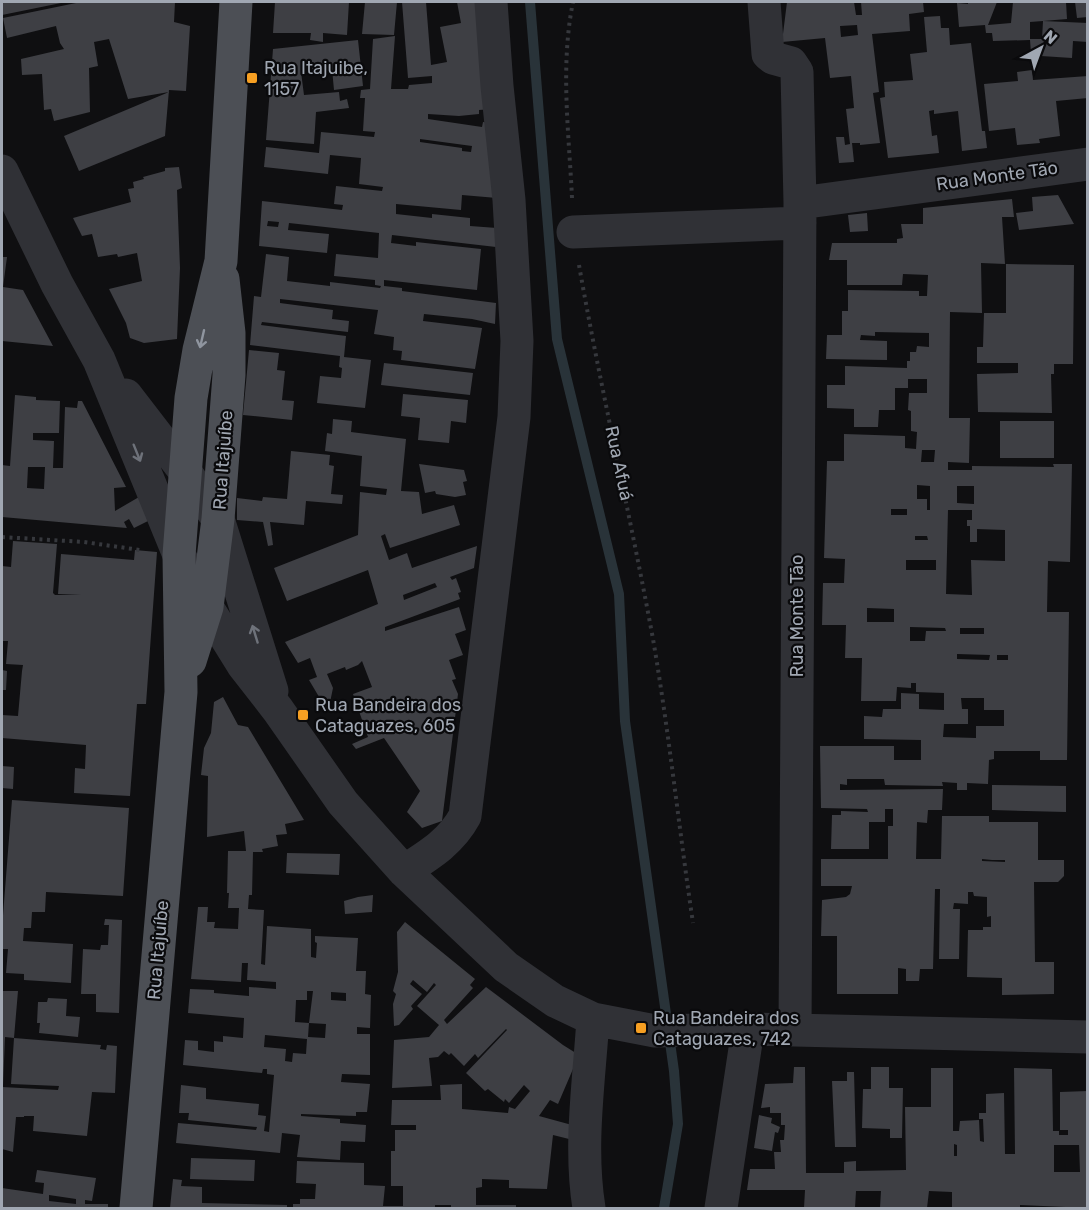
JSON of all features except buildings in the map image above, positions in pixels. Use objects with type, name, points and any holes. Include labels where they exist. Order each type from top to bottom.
[{"type":"main road","name":"Rua Itajuíbe","points":[[136,1209],[181,692],[179,555],[191,398],[221,261],[236,2]]},
{"type":"main road","name":"Rua Itajuíbe","points":[[181,692],[207,607],[218,519],[230,333],[221,261]]},
{"type":"street","points":[[404,871],[446,843],[459,828],[465,816],[514,417],[518,341],[517,310],[491,2]]},
{"type":"street","name":"Rua Monte Tão","points":[[764,2],[768,54],[773,58],[791,63],[797,72],[800,213],[795,1030]]},
{"type":"street","name":"Rua Monte Tão","points":[[800,213],[1088,164]]},
{"type":"street","points":[[2,171],[57,284],[99,360],[179,555],[207,607],[243,665],[278,710],[343,803],[404,871],[506,967],[555,1001],[593,1019],[655,1031],[712,1028],[1088,1037]]},
{"type":"street","points":[[573,232],[800,213]]},
{"type":"street","points":[[99,360],[186,473],[218,519],[278,710]]},
{"type":"street","points":[[589,1209],[585,1187],[584,1144],[593,1019]]},
{"type":"street","points":[[721,1209],[748,1029]]},
{"type":"path","name":"Rua Afuá","points":[[573,2],[568,29],[566,74],[573,232],[596,360],[624,484],[653,643],[693,923]]},
{"type":"path","points":[[2,537],[84,542],[179,555]]},
{"type":"waterway","points":[[530,2],[557,339],[619,594],[625,721],[674,1071],[678,1124],[664,1208]]},
{"type":"place","name":"Rua Itajuibe, 1157","points":[[252,78]]},
{"type":"place","name":"Rua Bandeira dos Cataguazes, 605","points":[[303,715]]},
{"type":"place","name":"Rua Bandeira dos Cataguazes, 742","points":[[641,1028]]}]
